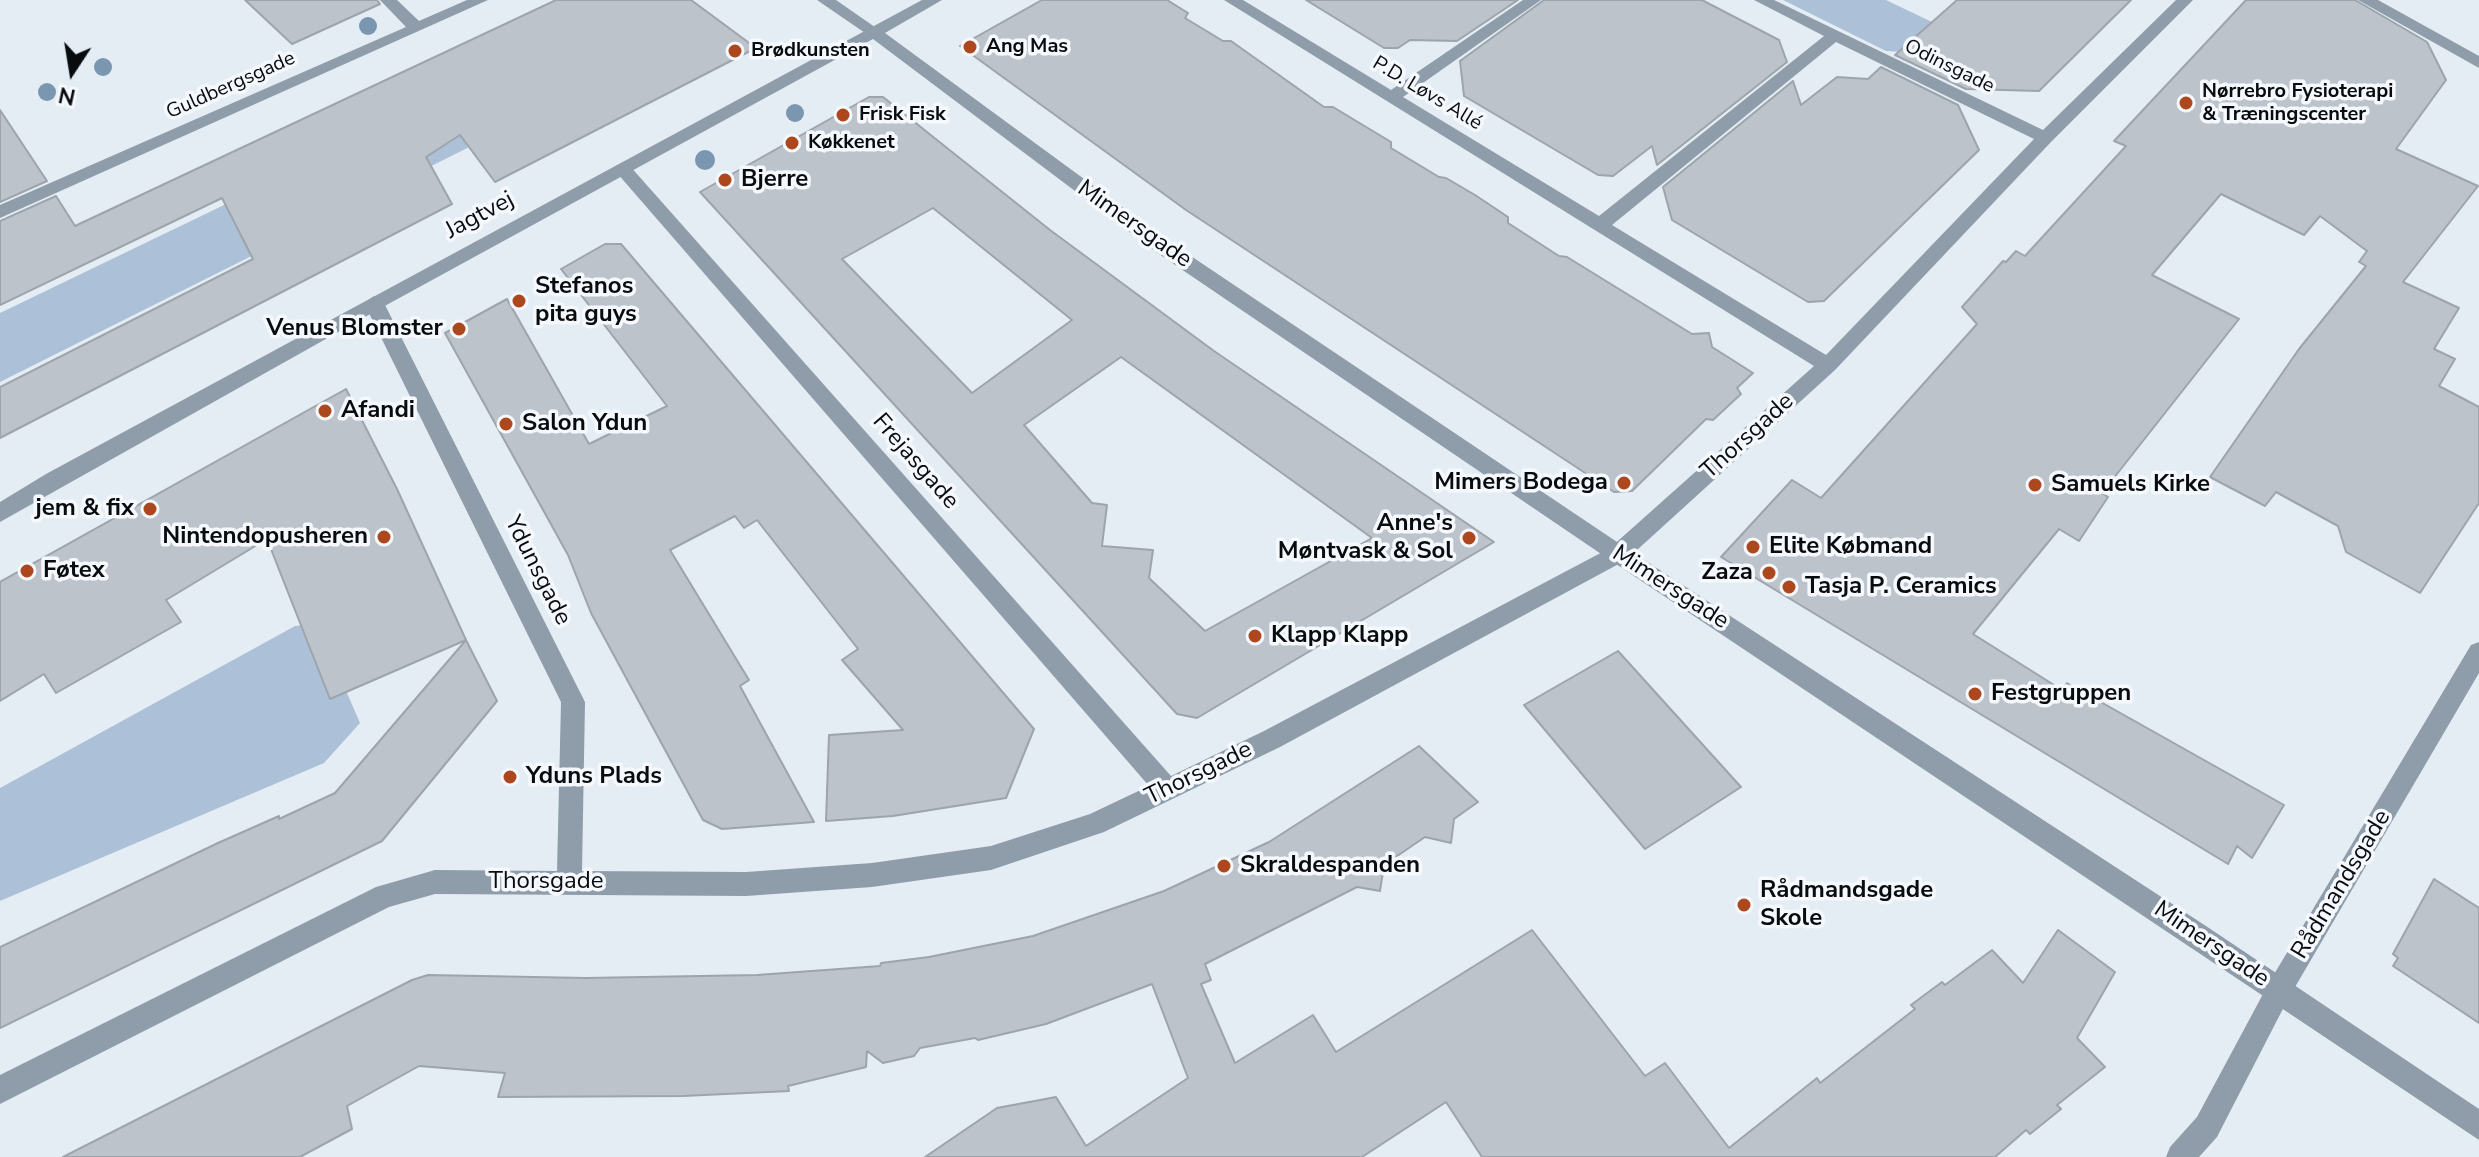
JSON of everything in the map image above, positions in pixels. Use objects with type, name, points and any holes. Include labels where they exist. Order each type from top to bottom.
[{"type":"street","points":[[388,0],[417,28]]},
{"type":"street","name":"Guldbergsgade","points":[[0,212],[480,0]]},
{"type":"street","name":"Mimersgade","points":[[825,0],[874,32],[1163,247],[1618,554],[2279,990],[2479,1126]]},
{"type":"street","name":"Jagtvej","points":[[0,513],[53,480],[374,303],[934,0]]},
{"type":"street","name":"P.D. Løvs Allé","points":[[1232,0],[1828,365]]},
{"type":"street","points":[[1391,98],[1533,0]]},
{"type":"street","name":"Odinsgade","points":[[1762,0],[2045,138]]},
{"type":"street","name":"Thorsgade","points":[[0,1090],[385,896],[435,882],[746,884],[872,875],[991,858],[1095,824],[1272,739],[1618,554],[1828,365],[2045,138],[2185,0]]},
{"type":"street","points":[[2366,0],[2479,63]]},
{"type":"street","points":[[1600,225],[1834,36]]},
{"type":"street","name":"Frejasgade","points":[[623,169],[1167,789]]},
{"type":"street","name":"Ydunsgade","points":[[374,303],[573,702],[569,882]]},
{"type":"street","name":"Jagtvej","points":[[0,504],[53,480]]},
{"type":"street","name":"Rådmandsgade","points":[[2180,1157],[2207,1127],[2279,990],[2479,652]]},
{"type":"shaded area","points":[[1783,0],[1886,0],[1932,22],[1902,52],[1886,51]]},
{"type":"shaded area","points":[[612,18],[657,53],[0,382],[0,313]]},
{"type":"shaded area","points":[[317,624],[360,723],[324,763],[0,901],[0,788],[295,626]]},
{"type":"building","points":[[245,0],[377,0],[380,4],[292,44]]},
{"type":"building","points":[[556,0],[691,0],[756,48],[495,182],[460,135],[426,157],[452,204],[0,438],[0,387],[253,259],[222,198],[0,305],[0,221],[56,196],[75,226]]},
{"type":"building","points":[[1042,0],[1167,0],[1188,13],[1185,18],[1223,41],[1231,41],[1324,107],[1333,107],[1391,142],[1391,148],[1475,195],[1508,217],[1508,223],[1559,256],[1567,257],[1692,334],[1709,333],[1712,347],[1753,373],[1737,388],[1741,394],[1713,420],[1706,419],[1632,491],[1614,492],[1186,210],[960,46]]},
{"type":"building","points":[[1306,0],[1518,0],[1457,41],[1410,40],[1398,48],[1384,48]]},
{"type":"building","points":[[1544,0],[1702,0],[1779,40],[1787,62],[1657,165],[1652,146],[1613,176],[1598,175],[1464,96],[1460,61]]},
{"type":"building","points":[[1957,0],[2131,0],[2039,91],[1966,89],[1895,55]]},
{"type":"building","points":[[2246,0],[2355,0],[2427,42],[2446,80],[2396,149],[2478,186],[2403,282],[2459,308],[2434,349],[2455,359],[2439,386],[2479,407],[2479,503],[2420,593],[2346,552],[2338,526],[2276,492],[2265,506],[2210,477],[2299,349],[2366,266],[2359,262],[2367,251],[2320,216],[2304,235],[2221,194],[2152,275],[2239,319],[2102,493],[2108,497],[2079,541],[2059,529],[1973,634],[2062,690],[2067,683],[2284,805],[2252,858],[2237,846],[2228,864],[1721,557],[1792,480],[1821,498],[1977,324],[1962,307],[2003,261],[2006,262],[2016,251],[2025,256],[2126,146],[2114,141]]},
{"type":"building","points":[[1881,67],[1958,105],[1979,150],[1824,301],[1808,302],[1672,220],[1663,187],[1793,81],[1801,105],[1837,77],[1868,79]]},
{"type":"building","points":[[869,97],[883,97],[1050,230],[1214,351],[1494,542],[1197,718],[1177,714],[700,192]],"holes":[[[933,208],[1072,320],[972,393],[842,259]],[[1121,357],[1372,538],[1205,631],[1149,578],[1153,550],[1102,546],[1107,505],[1092,503],[1024,425]]]},
{"type":"building","points":[[0,110],[47,181],[0,202]]},
{"type":"building","points":[[605,244],[621,244],[1034,729],[1006,798],[893,816],[826,821],[829,735],[903,730],[842,660],[858,649],[757,520],[744,528],[735,516],[670,550],[749,680],[740,686],[814,822],[722,829],[703,820],[591,613],[568,555],[445,333],[507,299],[589,444],[667,406],[561,269]]},
{"type":"building","points":[[346,389],[397,489],[466,640],[330,699],[267,539],[166,600],[181,622],[56,693],[44,674],[0,701],[0,582]]},
{"type":"building","points":[[466,640],[497,701],[382,841],[0,1028],[0,947],[218,843],[335,793]]},
{"type":"building","points":[[1618,651],[1741,787],[1645,849],[1524,705]]},
{"type":"building","points":[[1419,746],[1478,802],[1454,819],[1451,843],[1425,837],[1384,865],[1380,891],[1357,887],[1205,964],[1211,980],[1201,984],[1235,1063],[1313,1015],[1336,1052],[1532,930],[1645,1076],[1665,1063],[1729,1148],[1817,1078],[1820,1083],[1915,1009],[1911,1005],[1942,982],[1945,985],[1992,950],[2023,983],[2058,930],[2115,972],[2077,1038],[2105,1067],[2057,1105],[2061,1109],[2030,1134],[2026,1130],[1995,1157],[1482,1157],[1446,1102],[1362,1157],[925,1157],[997,1108],[1056,1097],[1086,1146],[1188,1078],[1152,984],[1046,1024],[978,1040],[920,1048],[914,1056],[883,1063],[867,1051],[866,1067],[788,1086],[789,1091],[683,1096],[498,1097],[505,1073],[419,1066],[347,1106],[352,1129],[300,1157],[63,1157],[412,980],[428,975],[586,978],[757,975],[880,966],[881,963],[929,957],[1033,936],[1164,891],[1269,842]]},
{"type":"building","points":[[2434,879],[2479,908],[2479,1023],[2393,966],[2398,958],[2393,954]]},
{"type":"place","name":"Ang Mas","points":[[970,47]]},
{"type":"place","name":"Brødkunsten","points":[[735,51]]},
{"type":"place","name":"Nørrebro Fysioterapi & Træningscenter","points":[[2186,103]]},
{"type":"place","name":"Frisk Fisk","points":[[843,115]]},
{"type":"place","name":"Køkkenet","points":[[792,143]]},
{"type":"place","name":"Bjerre","points":[[725,180]]},
{"type":"place","name":"Stefanos pita guys","points":[[519,301]]},
{"type":"place","name":"Venus Blomster","points":[[459,329]]},
{"type":"place","name":"Afandi","points":[[325,411]]},
{"type":"place","name":"Salon Ydun","points":[[506,424]]},
{"type":"place","name":"Mimers Bodega","points":[[1624,483]]},
{"type":"place","name":"Samuels Kirke","points":[[2035,485]]},
{"type":"place","name":"jem & fix","points":[[150,509]]},
{"type":"place","name":"Nintendopusheren","points":[[384,537]]},
{"type":"place","name":"Anne's Møntvask & Sol","points":[[1469,538]]},
{"type":"place","name":"Elite Købmand","points":[[1753,547]]},
{"type":"place","name":"Føtex","points":[[27,571]]},
{"type":"place","name":"Zaza","points":[[1769,573]]},
{"type":"place","name":"Tasja P. Ceramics","points":[[1789,587]]},
{"type":"place","name":"Klapp Klapp","points":[[1255,636]]},
{"type":"place","name":"Festgruppen","points":[[1975,694]]},
{"type":"place","name":"Yduns Plads","points":[[510,777]]},
{"type":"place","name":"Skraldespanden","points":[[1224,866]]},
{"type":"place","name":"Rådmandsgade Skole","points":[[1744,905]]}]
